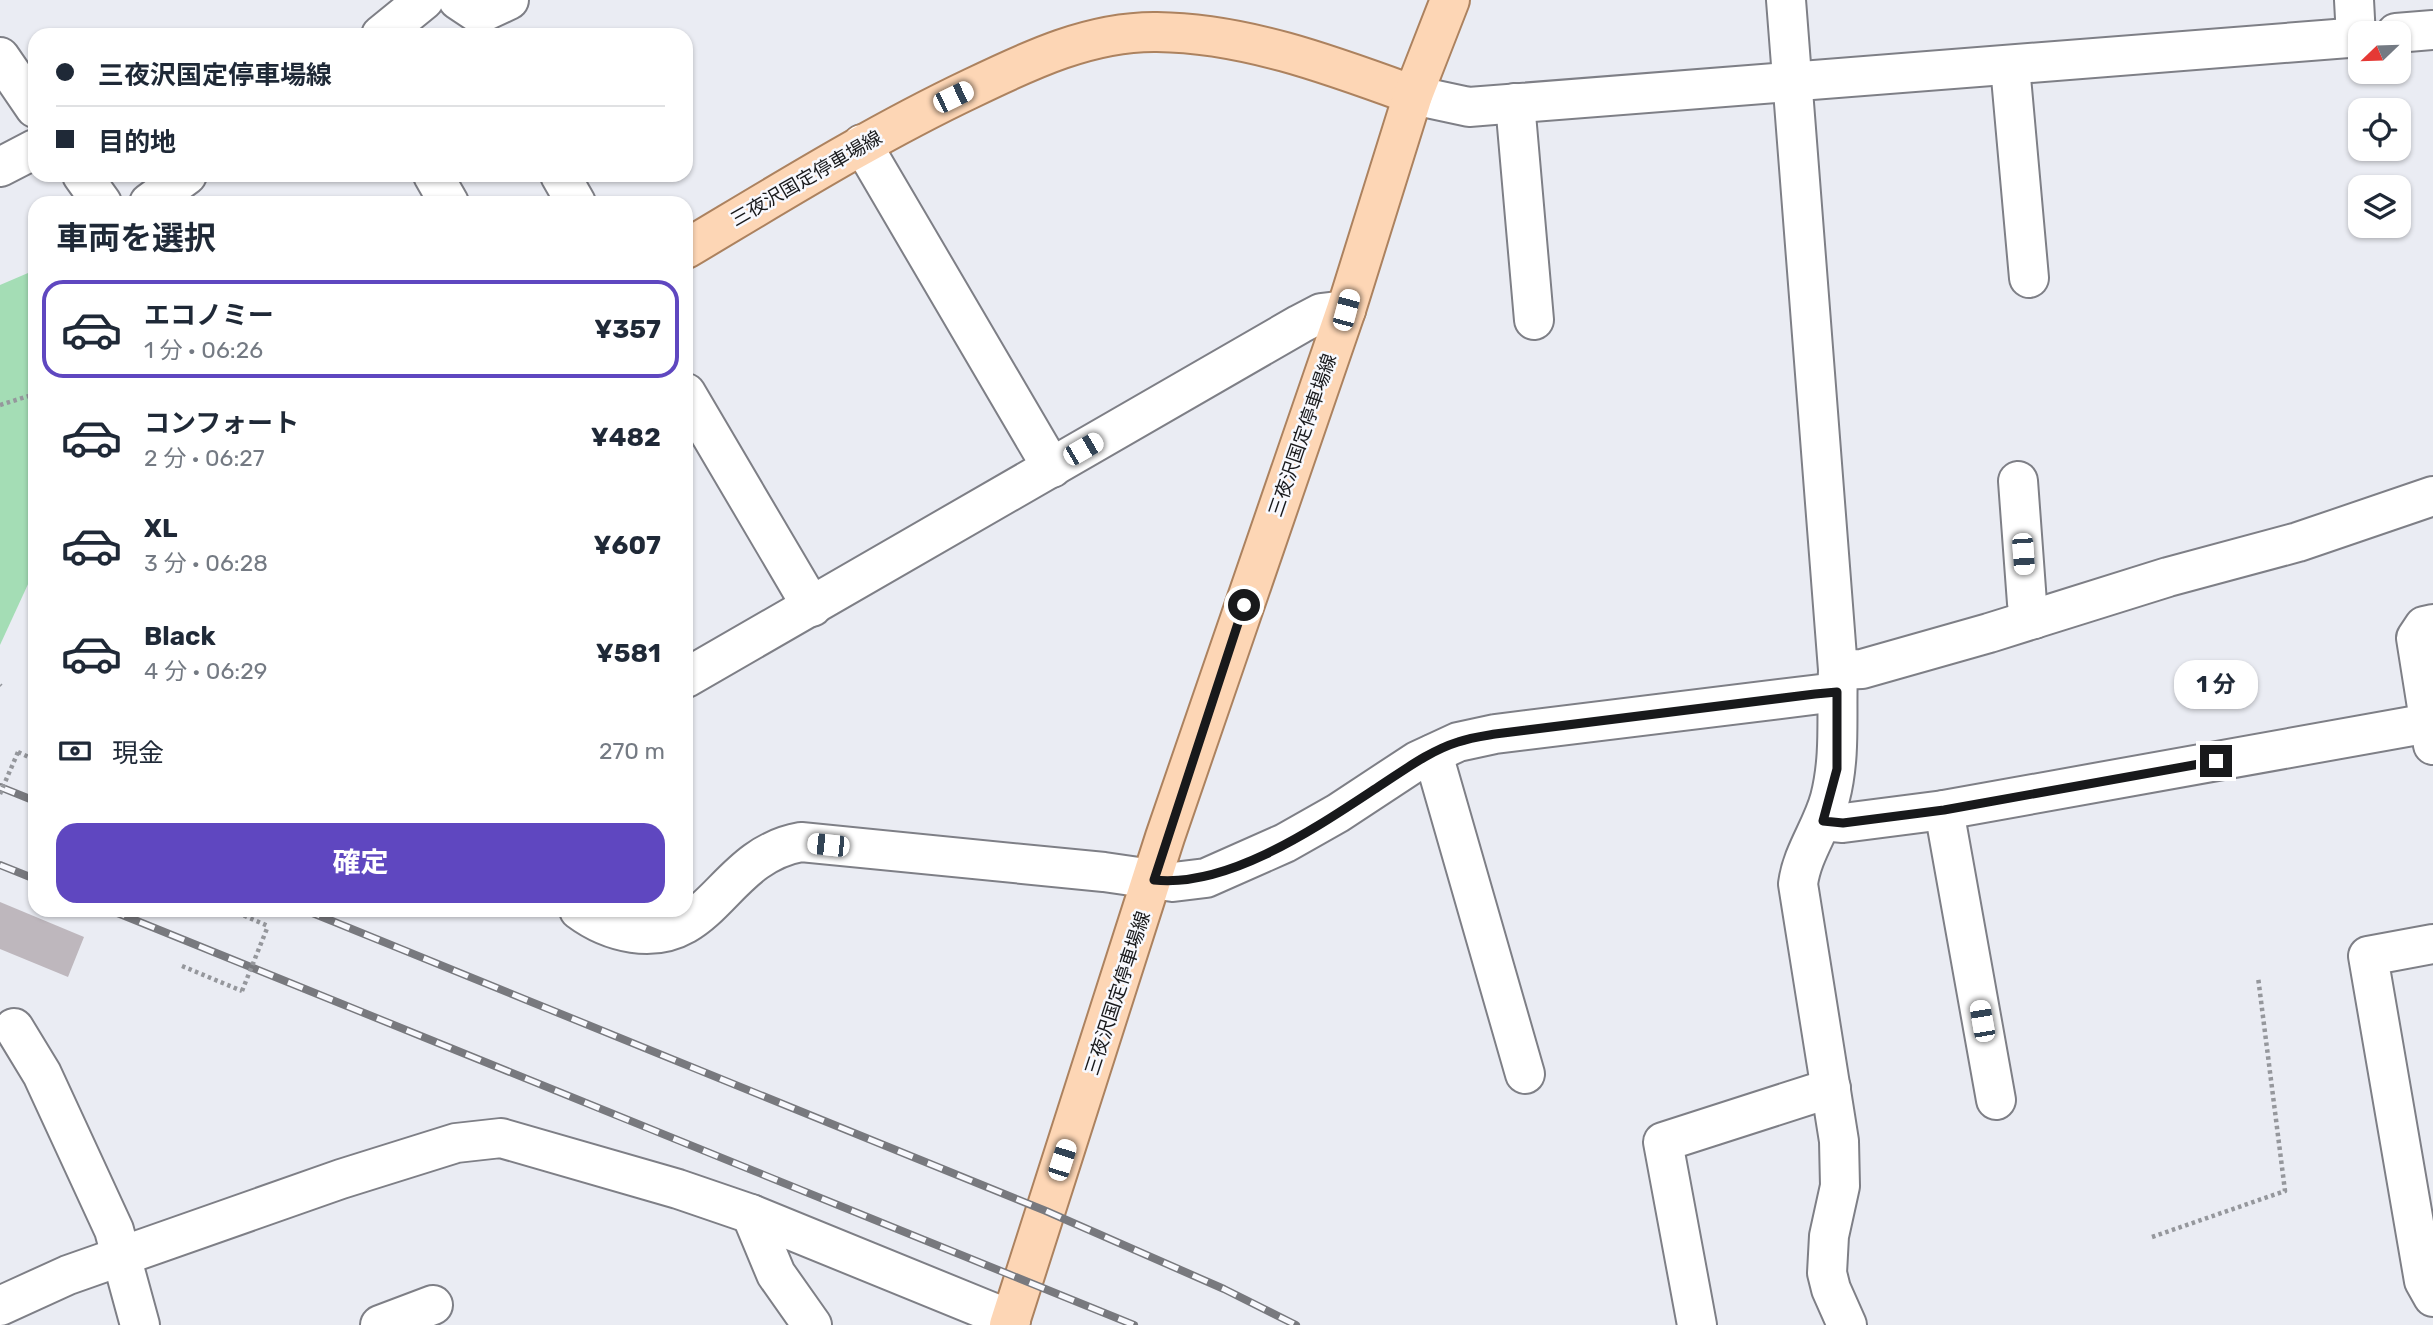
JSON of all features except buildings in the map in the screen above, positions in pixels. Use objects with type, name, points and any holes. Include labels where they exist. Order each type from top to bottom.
[{"type":"main road","points":[[1413,94],[1450,0]]},
{"type":"main road","name":"三夜沢国定停車場線","points":[[693,245],[862,144],[1052,50],[1136,33],[1200,34],[1246,42],[1317,61],[1413,94],[1346,310],[1154,880],[1010,1322]]},
{"type":"street","points":[[390,28],[424,0]]},
{"type":"street","points":[[1786,0],[1837,681],[1837,769],[1823,821],[1804,859],[1798,884],[1839,1141],[1840,1186],[1829,1236],[1828,1273],[1831,1289],[1847,1325]]},
{"type":"street","points":[[1413,94],[1469,107],[2010,66],[2348,26]]},
{"type":"street","points":[[2412,32],[2433,30]]},
{"type":"street","points":[[0,57],[28,98]]},
{"type":"street","points":[[2010,66],[2029,278]]},
{"type":"street","points":[[1515,103],[1534,320]]},
{"type":"street","points":[[862,144],[1052,468]]},
{"type":"street","points":[[0,167],[28,153]]},
{"type":"street","points":[[158,196],[178,182]]},
{"type":"street","points":[[693,674],[1300,324],[1321,313],[1346,310]]},
{"type":"street","points":[[693,405],[812,607]]},
{"type":"street","points":[[2018,481],[2027,603],[2034,619]]},
{"type":"street","points":[[593,917],[620,931],[645,935],[665,933],[687,926],[756,859],[780,846],[801,842],[1173,882],[1206,878],[1240,864],[1338,813],[1433,754],[1458,742],[1837,681],[1862,668],[2168,577],[2298,542],[2433,496]]},
{"type":"street","points":[[1823,821],[1843,823],[1944,810],[2431,734],[2416,638],[2424,626],[2433,624]]},
{"type":"street","points":[[1433,754],[1525,1074]]},
{"type":"street","points":[[1944,810],[1996,1100]]},
{"type":"street","points":[[2433,944],[2368,956],[2424,1281],[2433,1297]]},
{"type":"street","points":[[14,1028],[42,1074],[123,1255],[126,1280],[140,1325]]},
{"type":"street","points":[[1697,1325],[1663,1142],[1831,1088]]},
{"type":"street","points":[[0,1306],[68,1275],[123,1255],[354,1175],[480,1138],[524,1142],[751,1214],[1010,1322]]},
{"type":"street","points":[[751,1214],[776,1274],[812,1325]]},
{"type":"street","points":[[380,1325],[433,1306]]},
{"type":"path","points":[[0,405],[28,396]]},
{"type":"path","points":[[0,794],[18,752],[28,757]]},
{"type":"path","points":[[182,966],[242,991],[268,926],[247,917]]},
{"type":"path","points":[[2152,1237],[2285,1191],[2258,977]]},
{"type":"green space","points":[[28,273],[28,584],[0,645],[0,285]]},
{"type":"railway","points":[[0,787],[28,798]]},
{"type":"railway","points":[[0,865],[28,876]]},
{"type":"railway","points":[[127,917],[1134,1325]]},
{"type":"railway","points":[[322,917],[1046,1211],[1224,1289],[1296,1325]]},
{"type":"route","points":[[1244,605],[1165,838],[1154,880],[1173,882],[1206,878],[1240,864],[1303,833],[1418,761],[1458,742],[1495,734],[1815,694],[1837,692],[1837,769],[1823,821],[1843,823],[1944,810],[2216,761]]}]
